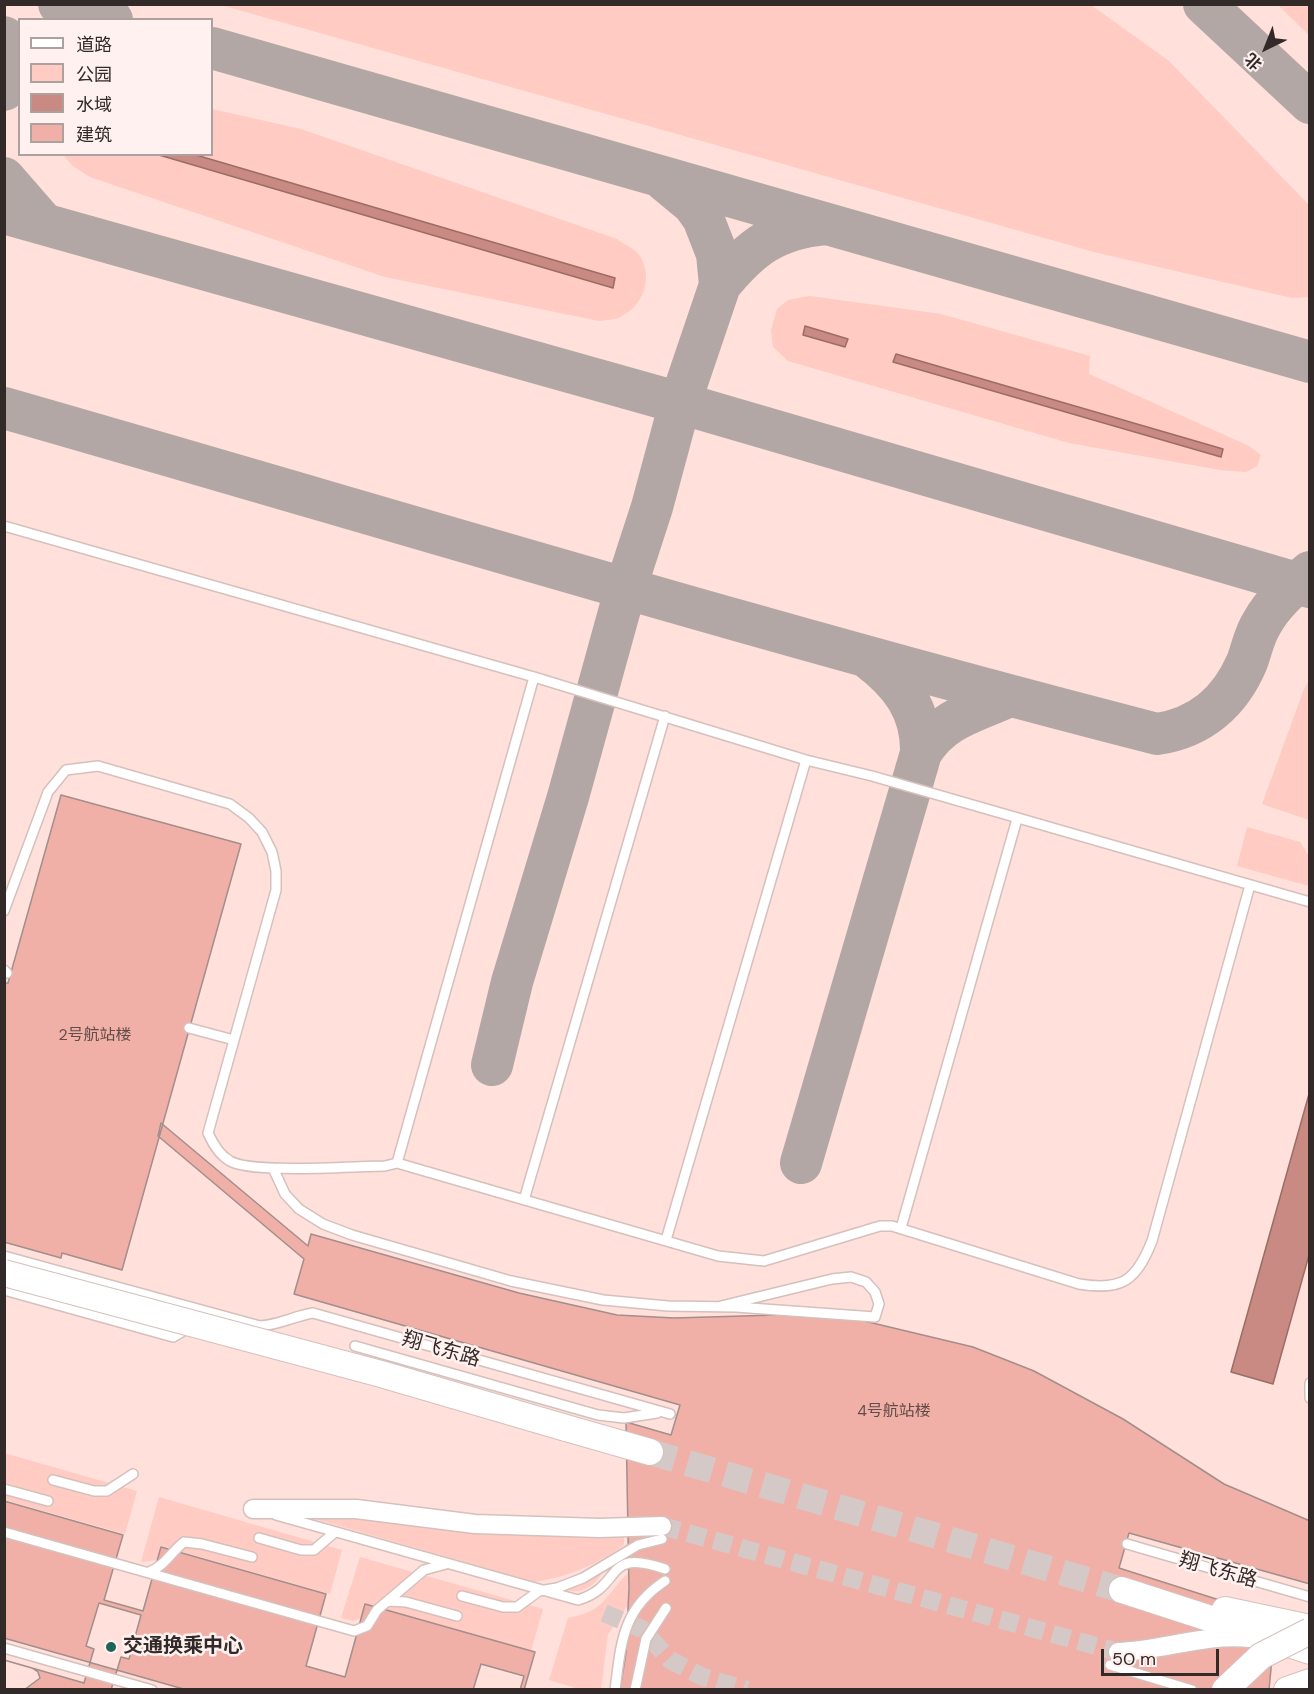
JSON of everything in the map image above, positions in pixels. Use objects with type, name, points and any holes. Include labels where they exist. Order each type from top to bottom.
[{"type":"main road","points":[[4,1273],[370,1371],[650,1452]]},
{"type":"main road","points":[[1310,1630],[1178,1600],[1132,1593],[1310,1651]]},
{"type":"main road","points":[[1226,1689],[1261,1656],[1310,1630]]},
{"type":"main road","points":[[1287,1689],[1310,1682]]},
{"type":"street","points":[[253,1509],[356,1509],[475,1524],[662,1532]]},
{"type":"street","points":[[1114,1658],[1140,1651],[1228,1637],[1272,1640]]},
{"type":"lane","points":[[4,526],[534,677],[806,760],[872,776],[1310,902]]},
{"type":"lane","points":[[397,1163],[534,677]]},
{"type":"lane","points":[[525,1200],[665,716]]},
{"type":"lane","points":[[666,1240],[806,760]]},
{"type":"lane","points":[[4,912],[48,792],[66,770],[98,766],[230,804],[249,818],[262,832],[272,852],[276,871],[276,890],[208,1133],[214,1147],[230,1162],[253,1168],[386,1166],[397,1163],[718,1256],[764,1261],[880,1226],[901,1228],[1079,1284],[1099,1287],[1117,1286],[1130,1278],[1140,1266],[1152,1241],[1250,885]]},
{"type":"lane","points":[[901,1228],[1017,819]]},
{"type":"lane","points":[[189,1028],[234,1040]]},
{"type":"lane","points":[[273,1168],[285,1194],[300,1209],[323,1224],[352,1235],[511,1281],[603,1300],[668,1306],[721,1306],[875,1317],[879,1304],[875,1292],[866,1282],[851,1277],[721,1306]]},
{"type":"lane","name":"翔飞东路","points":[[4,1256],[260,1326],[275,1325],[298,1315],[313,1313],[666,1413],[624,1418],[598,1414],[355,1346]]},
{"type":"lane","points":[[4,1290],[173,1337],[213,1314]]},
{"type":"lane","points":[[1310,1383],[1310,1398]]},
{"type":"lane","points":[[53,1480],[94,1491],[107,1491],[133,1474]]},
{"type":"lane","points":[[4,1489],[48,1501]]},
{"type":"lane","points":[[253,1509],[539,1591],[578,1600],[591,1596],[603,1587],[619,1566],[632,1561],[665,1569]]},
{"type":"lane","points":[[4,1532],[354,1631],[367,1626],[377,1610],[424,1570],[446,1564]]},
{"type":"lane","points":[[260,1538],[301,1550],[314,1550],[335,1532]]},
{"type":"lane","points":[[462,1596],[503,1607],[517,1607],[539,1591],[557,1588],[583,1578],[662,1532]]},
{"type":"lane","points":[[149,1572],[162,1567],[172,1551],[184,1542],[202,1544],[252,1557]]},
{"type":"lane","name":"翔飞东路","points":[[1127,1544],[1310,1597]]},
{"type":"lane","points":[[615,1689],[618,1652],[632,1613],[643,1599],[664,1581]]},
{"type":"lane","points":[[389,1601],[406,1602],[457,1616]]},
{"type":"lane","points":[[635,1689],[646,1639],[666,1608]]},
{"type":"lane","points":[[4,1648],[152,1689]]},
{"type":"lane","points":[[1114,1658],[1192,1689]]},
{"type":"shaded area","points":[[5,5],[1309,5],[1309,1689],[5,1689]]},
{"type":"green space","points":[[221,5],[1091,5],[1169,61],[1309,205],[1309,297],[1292,298],[1094,252]]},
{"type":"green space","points":[[1278,5],[1309,5],[1309,35]]},
{"type":"green space","points":[[213,109],[301,129],[617,239],[638,253],[644,264],[646,281],[641,298],[630,311],[614,319],[599,321],[385,277],[90,177],[73,166],[64,156],[213,156]]},
{"type":"green space","points":[[810,296],[941,314],[1090,356],[1089,374],[1249,446],[1261,455],[1257,466],[1246,472],[1220,470],[1069,443],[788,361],[773,347],[771,330],[777,309],[788,300]]},
{"type":"green space","points":[[1309,680],[1309,820],[1262,804]]},
{"type":"green space","points":[[1247,827],[1300,842],[1309,856],[1309,886],[1237,866]]},
{"type":"green space","points":[[4,1453],[137,1491],[125,1534],[5,1500]]},
{"type":"green space","points":[[159,1497],[342,1550],[330,1594],[162,1546],[158,1560],[141,1562]]},
{"type":"green space","points":[[312,1518],[377,1519],[496,1534],[624,1536],[624,1545],[603,1559],[581,1569],[534,1582]]},
{"type":"green space","points":[[360,1557],[543,1609],[531,1651],[366,1604],[361,1618],[353,1621],[341,1618]]},
{"type":"green space","points":[[603,1572],[591,1586],[576,1591],[563,1590]]},
{"type":"green space","points":[[628,1573],[628,1605],[608,1634],[601,1689],[579,1689],[549,1680],[568,1618],[589,1612],[597,1607]]},
{"type":"water","points":[[162,156],[199,156],[615,278],[613,288]]},
{"type":"water","points":[[805,326],[848,339],[845,347],[803,335]]},
{"type":"water","points":[[896,354],[1223,449],[1221,457],[893,362]]},
{"type":"water","points":[[1309,1094],[1309,1255],[1273,1384],[1231,1372]]},
{"type":"building","points":[[61,795],[241,844],[122,1270],[62,1253],[61,1258],[4,1242],[4,983],[8,983]]},
{"type":"building","points":[[161,1123],[308,1246],[311,1234],[519,1293],[617,1315],[674,1318],[777,1315],[860,1320],[973,1347],[1034,1371],[1123,1419],[1224,1484],[1310,1521],[1310,1584],[1129,1533],[1119,1568],[1238,1606],[1272,1658],[1269,1690],[620,1690],[626,1653],[629,1588],[626,1422],[671,1435],[680,1405],[294,1294],[304,1259],[158,1136]]},
{"type":"building","points":[[4,1501],[123,1535],[104,1600],[143,1611],[161,1547],[326,1594],[306,1666],[345,1677],[365,1604],[535,1652],[524,1690],[187,1690],[4,1638]]},
{"type":"building","name":"交通换乘中心","points":[[99,1603],[141,1615],[129,1659],[121,1657],[111,1690],[4,1690],[4,1660],[84,1683],[94,1649],[86,1646]]},
{"type":"building","points":[[4,1660],[32,1668],[38,1672],[40,1678],[24,1690],[4,1690]]},
{"type":"building","points":[[481,1664],[524,1676],[520,1690],[473,1690]]},
{"type":"taxiway","points":[[59,4],[105,18]]},
{"type":"taxiway","points":[[1204,4],[1310,103]]},
{"type":"taxiway","points":[[4,37],[11,71],[4,90]]},
{"type":"taxiway","points":[[213,48],[1310,362]]},
{"type":"taxiway","points":[[4,178],[44,224]]},
{"type":"taxiway","points":[[492,1065],[512,982],[568,797],[626,587],[652,507],[680,403],[720,285],[717,254],[703,218],[693,204],[664,180]]},
{"type":"taxiway","points":[[4,213],[680,403],[1310,587]]},
{"type":"taxiway","points":[[720,285],[742,260],[765,242],[792,230],[825,224]]},
{"type":"taxiway","points":[[4,408],[868,657],[1157,734],[1187,726],[1212,711],[1222,701],[1240,676],[1257,632],[1267,615],[1283,595],[1310,572]]},
{"type":"taxiway","points":[[801,1163],[921,753],[918,724],[907,699],[890,677],[868,658]]},
{"type":"taxiway","points":[[921,753],[929,741],[949,724],[1010,696]]},
{"type":"tunnel","points":[[650,1452],[1122,1590]]},
{"type":"tunnel","points":[[662,1526],[1118,1652]]},
{"type":"tunnel","points":[[604,1613],[642,1629],[670,1660],[703,1677],[747,1690]]},
{"type":"place","name":"交通换乘中心","points":[[111,1647]]}]
